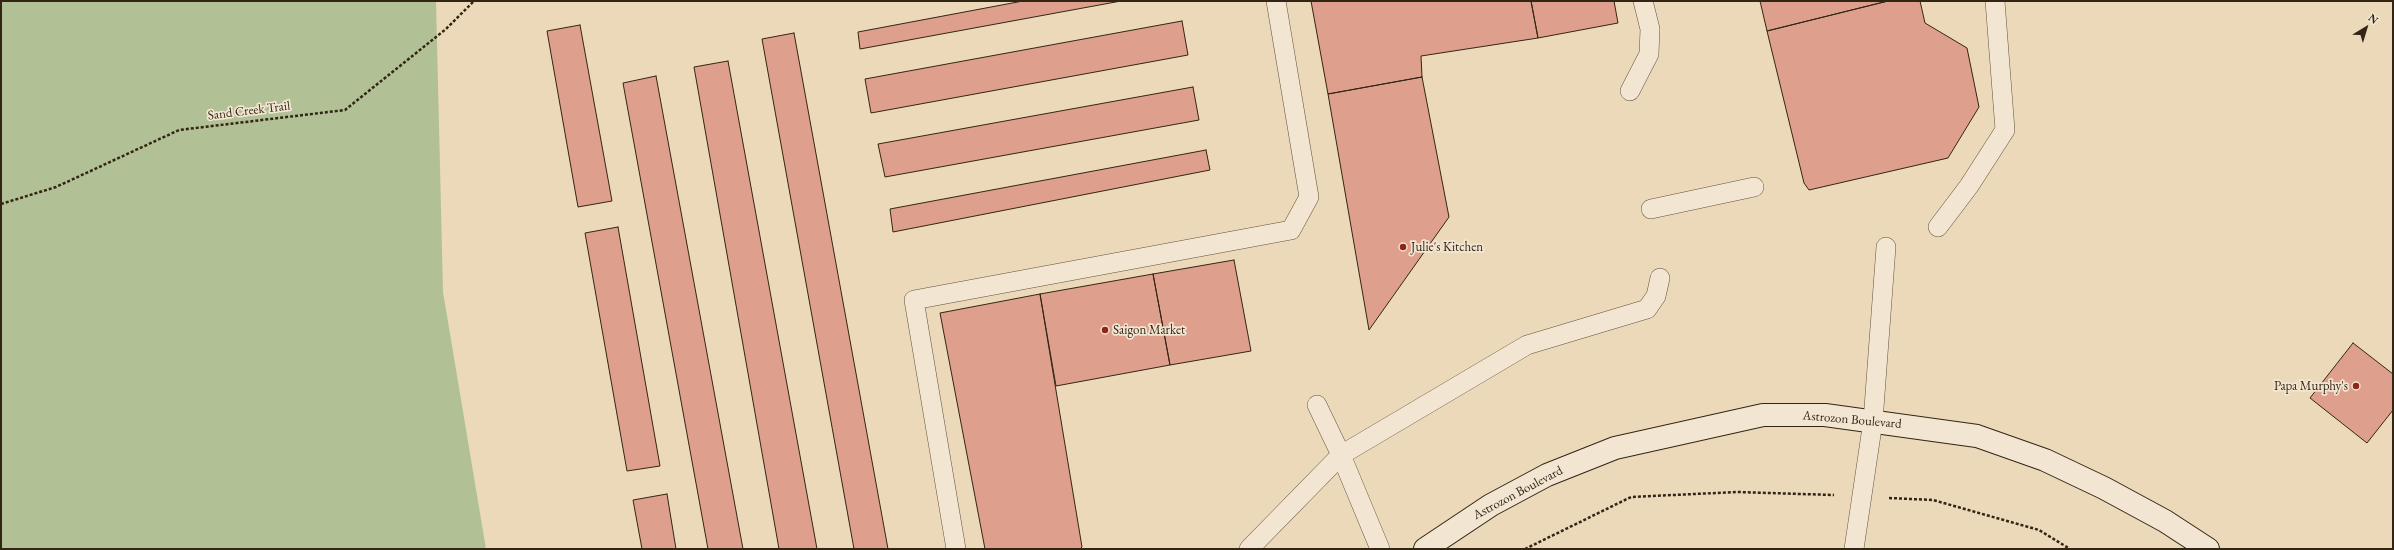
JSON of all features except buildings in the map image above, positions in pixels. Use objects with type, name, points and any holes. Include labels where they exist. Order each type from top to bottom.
[{"type":"main road","name":"Astrozon Boulevard","points":[[1425,549],[1491,505],[1540,478],[1615,448],[1763,415],[1826,415],[1977,436],[2044,460],[2104,488],[2151,513],[2208,549]]},
{"type":"lane","points":[[956,549],[914,300],[1291,230],[1309,197],[1276,1]]},
{"type":"lane","points":[[1630,92],[1649,54],[1650,29],[1643,1]]},
{"type":"lane","points":[[1938,227],[1969,186],[2005,130],[1995,1]]},
{"type":"lane","points":[[1651,209],[1754,187]]},
{"type":"lane","points":[[1854,549],[1873,421],[1886,247]]},
{"type":"lane","points":[[1249,549],[1341,455],[1527,345],[1647,309],[1656,296],[1660,278]]},
{"type":"lane","points":[[1317,405],[1341,455],[1380,549]]},
{"type":"path","name":"Sand Creek Trail","points":[[1,204],[56,187],[179,130],[344,110],[446,28],[474,1]]},
{"type":"path","points":[[1525,549],[1631,497],[1736,492],[1933,500],[2039,530],[2070,549]]},
{"type":"green space","points":[[1,1],[436,1],[443,292],[486,549],[1,549]]},
{"type":"place","name":"Julie's Kitchen","points":[[1403,247]]},
{"type":"place","name":"Saigon Market","points":[[1105,330]]},
{"type":"place","name":"Papa Murphy's","points":[[2356,386]]}]
